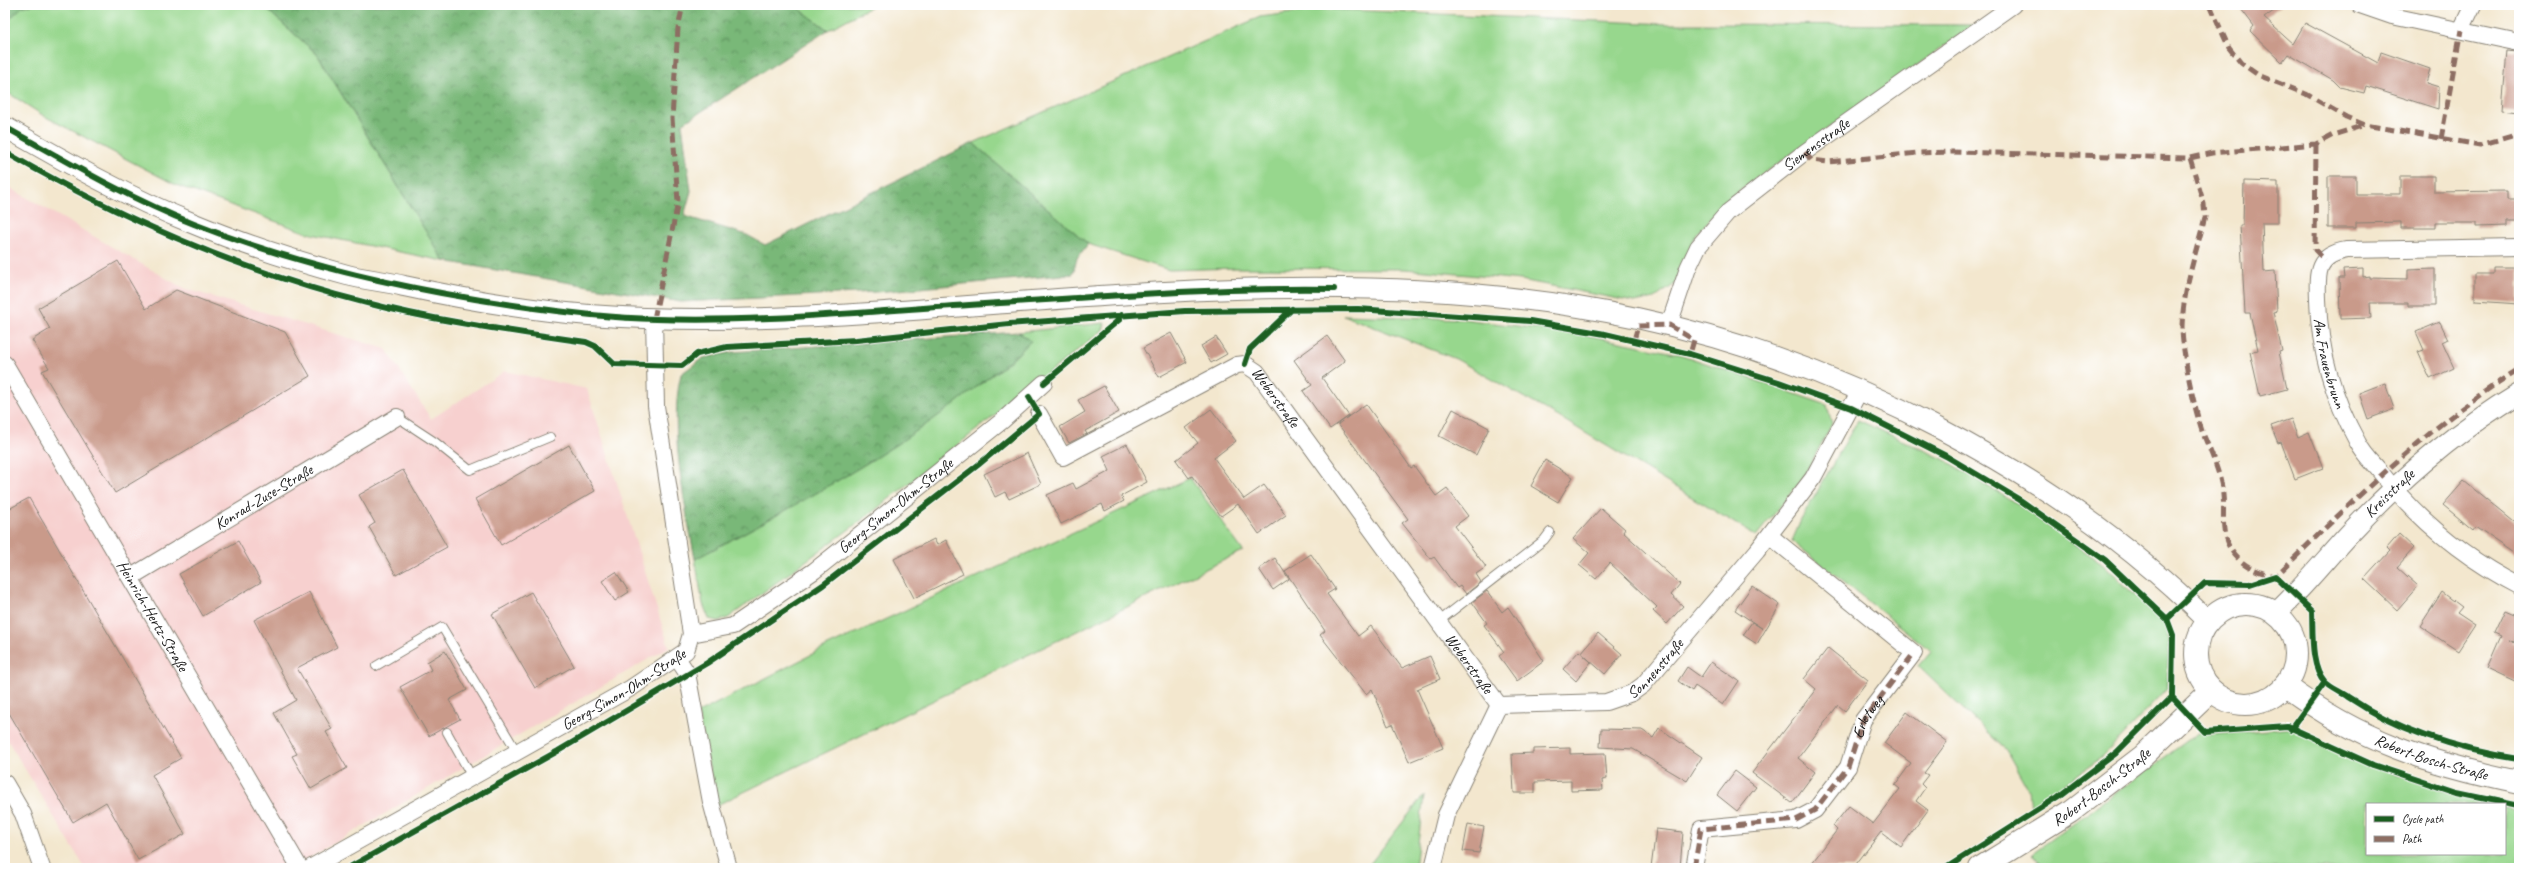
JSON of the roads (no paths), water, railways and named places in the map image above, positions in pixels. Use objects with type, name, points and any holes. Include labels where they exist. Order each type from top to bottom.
[{"type":"main road","points":[[2248,603],[2262,606],[2276,613],[2287,625],[2294,639],[2297,656],[2294,672],[2286,686],[2276,695],[2263,702],[2250,705],[2229,701],[2211,691],[2202,679],[2196,664],[2196,649],[2200,634],[2208,621],[2226,608],[2248,603]]},
{"type":"main road","name":"Robert-Bosch-Straße","points":[[2286,686],[2342,723],[2418,758],[2469,772],[2519,782]]},
{"type":"main road","name":"Robert-Bosch-Straße","points":[[1980,868],[2082,802],[2143,756],[2211,691]]},
{"type":"street","name":"Siemensstraße","points":[[1669,325],[1688,268],[1698,247],[1728,212],[1805,152],[2012,5]]},
{"type":"street","points":[[2360,5],[2392,16],[2519,43]]},
{"type":"street","points":[[2461,30],[2473,5]]},
{"type":"street","points":[[5,127],[134,197],[192,224],[288,258],[353,276],[444,295],[580,314],[654,319],[800,318],[1123,294],[1297,288],[1396,290],[1513,298],[1581,308],[1669,325],[1784,361],[1901,411],[1992,457],[2063,503],[2133,554],[2208,621]]},
{"type":"street","name":"Am Frauenbrunn","points":[[2519,247],[2347,250],[2331,255],[2320,266],[2317,274],[2318,321],[2326,365],[2337,400],[2358,445],[2394,490],[2435,529],[2474,560],[2519,586]]},
{"type":"street","points":[[654,319],[656,406],[691,634]]},
{"type":"street","name":"Heinrich-Hertz-Straße","points":[[5,364],[300,868]]},
{"type":"street","name":"Weberstraße","points":[[1039,414],[1063,457],[1237,365],[1249,365],[1257,372],[1499,705]]},
{"type":"street","name":"Georg-Simon-Ohm-Straße","points":[[310,868],[632,688],[686,651],[691,634],[733,626],[814,571],[1002,421],[1044,383]]},
{"type":"street","name":"Sonnenstraße","points":[[1499,705],[1606,702],[1632,693],[1643,685],[1770,536],[1813,478],[1859,392]]},
{"type":"street","name":"Kreisstraße","points":[[2276,613],[2295,595],[2348,534],[2394,490],[2471,425],[2519,393]]},
{"type":"street","name":"Konrad-Zuse-Straße","points":[[131,577],[397,418]]},
{"type":"street","name":"Erletweg","points":[[1694,868],[1701,829],[1796,820],[1815,810],[1848,766],[1863,720],[1914,653],[1770,536]]},
{"type":"street","points":[[677,658],[687,673],[703,767],[729,868]]},
{"type":"street","points":[[1434,868],[1446,815],[1499,705]]},
{"type":"street","points":[[5,783],[23,814],[42,868]]},
{"type":"lane","points":[[397,418],[435,442],[470,470],[550,437]]},
{"type":"lane","name":"Weberstraße","points":[[1438,622],[1544,540],[1550,532]]},
{"type":"lane","points":[[376,666],[442,627],[517,752]]},
{"type":"lane","points":[[447,732],[472,777]]}]
